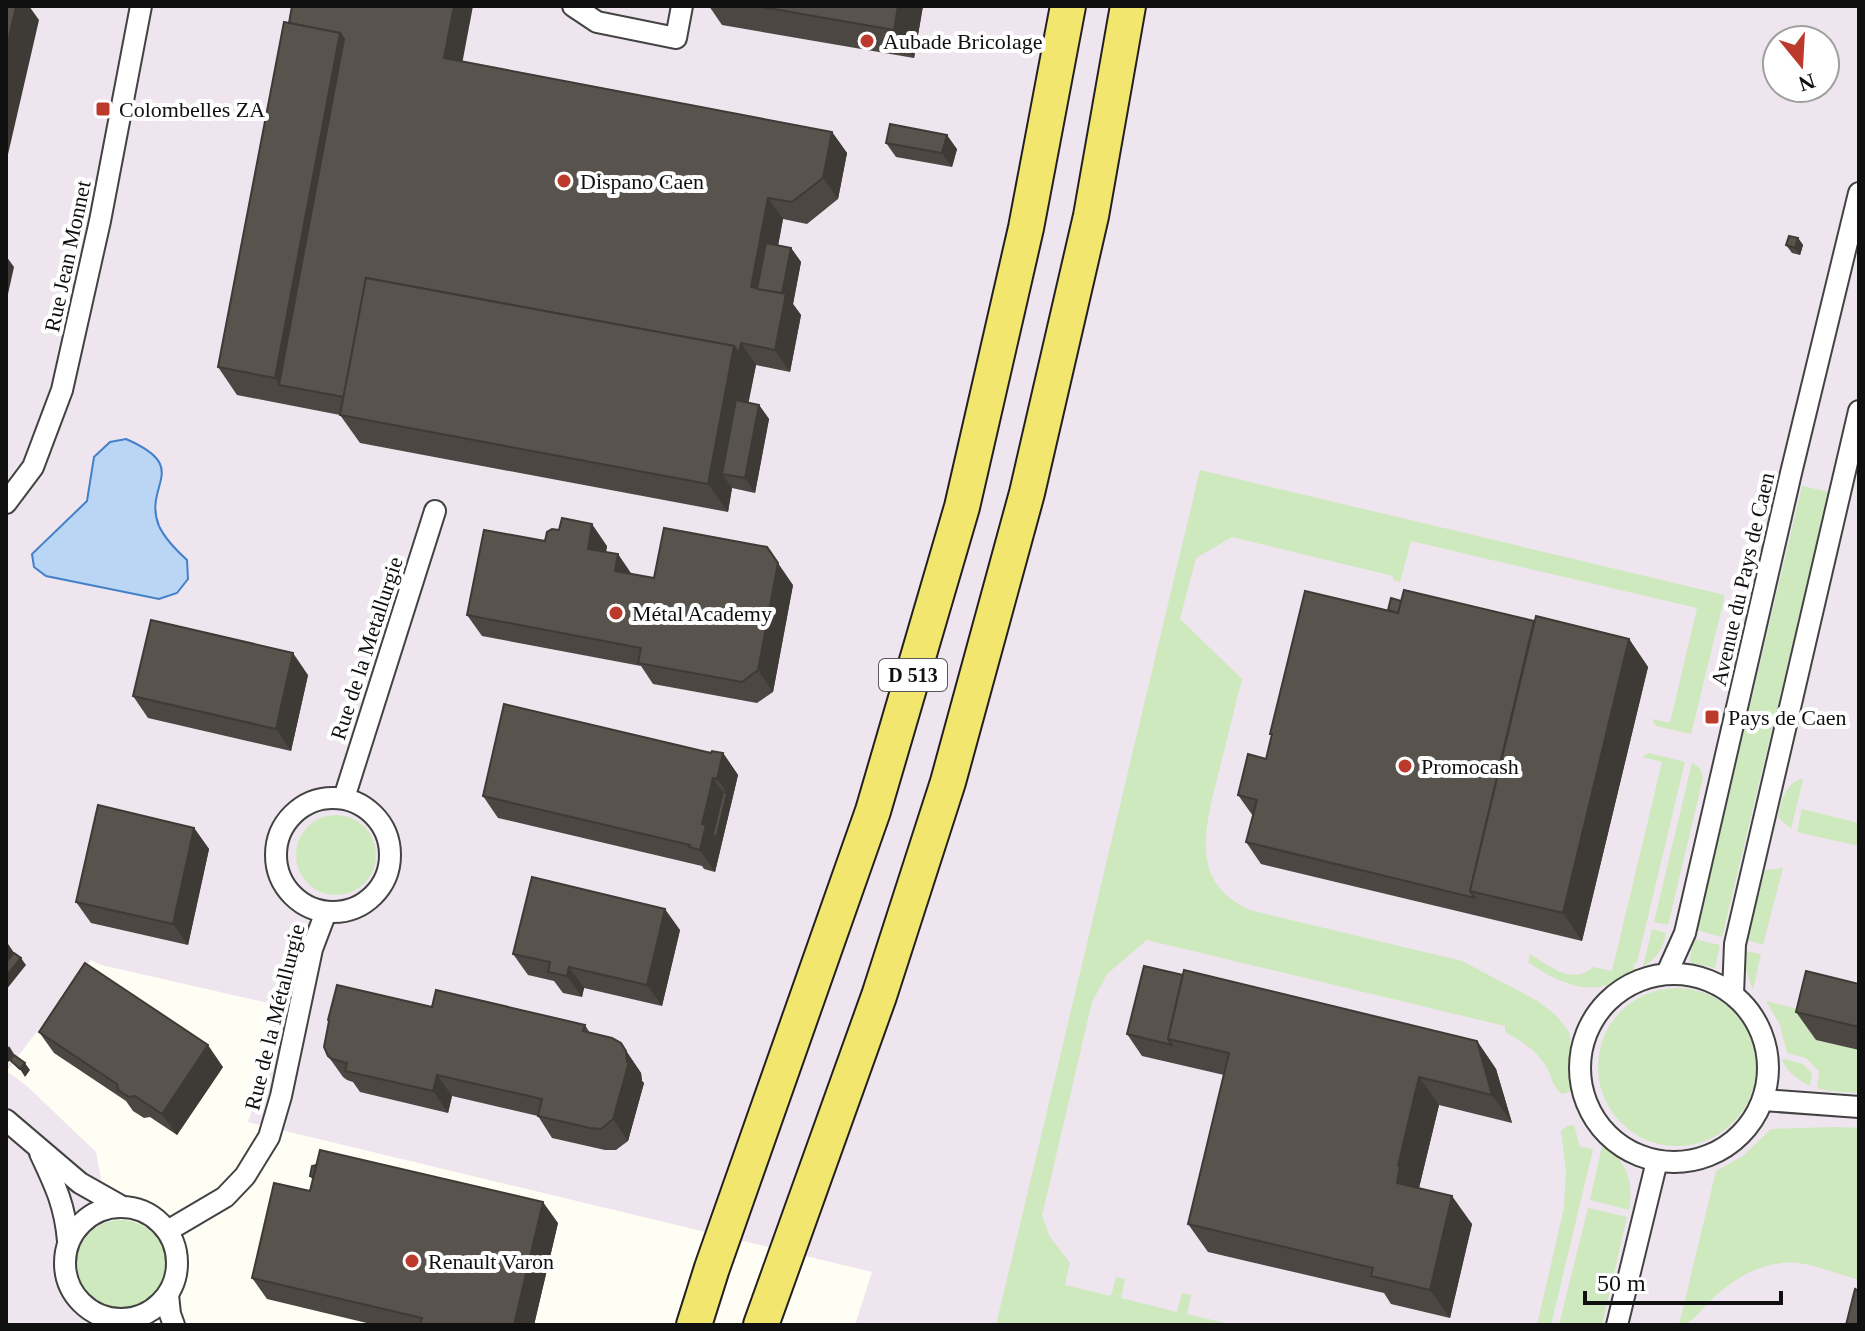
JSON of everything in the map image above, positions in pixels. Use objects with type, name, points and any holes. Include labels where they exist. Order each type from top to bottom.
[{"type":"main road","name":"D 513","points":[[694,1325],[873,811],[958,522],[1026,228],[1068,6]]},
{"type":"main road","name":"D 513","points":[[761,1325],[879,996],[948,782],[1031,478],[1091,216],[1128,6]]},
{"type":"street","name":"Rue Jean Monnet","points":[[6,503],[33,467],[62,390],[100,221],[141,6]]},
{"type":"street","points":[[573,6],[597,22],[676,38],[682,6]]},
{"type":"street","name":"Avenue du Pays de Caen","points":[[1667,973],[1685,933],[1859,193]]},
{"type":"street","points":[[1733,994],[1735,944],[1859,411]]},
{"type":"street","name":"Rue de la Metallurgie","points":[[344,798],[435,511]]},
{"type":"street","points":[[326,798],[344,798],[362,805],[377,818],[391,852],[382,885],[371,898],[358,907],[342,912],[326,912],[306,905],[292,894],[281,879],[276,862],[277,844],[283,827],[301,808],[326,798]]},
{"type":"street","name":"Rue de la Métallurgie","points":[[169,1230],[225,1197],[245,1176],[269,1137],[281,1096],[312,949],[326,912]]},
{"type":"street","points":[[1667,973],[1702,977],[1733,994],[1755,1019],[1766,1045],[1768,1073],[1763,1100],[1750,1123],[1732,1142],[1708,1156],[1691,1161],[1657,1161],[1626,1150],[1601,1129],[1586,1104],[1579,1076],[1581,1047],[1592,1019],[1611,997],[1636,981],[1667,973]]},
{"type":"street","points":[[1763,1100],[1859,1107]]},
{"type":"street","points":[[6,1120],[37,1146],[80,1183],[119,1205],[147,1211],[169,1230],[178,1252],[178,1275],[168,1295],[145,1315],[120,1322],[91,1311],[72,1292],[64,1267],[68,1241],[66,1216],[37,1146]]},
{"type":"street","points":[[1617,1325],[1657,1161]]},
{"type":"street","points":[[68,1241],[80,1223],[98,1211],[119,1205]]},
{"type":"street","points":[[168,1295],[174,1325]]},
{"type":"shaded area","points":[[6,6],[1859,6],[1859,1325],[855,1325],[872,1272],[248,1122],[277,1005],[101,965],[91,960],[7,1071],[96,1152],[128,1325],[6,1325]]},
{"type":"green space","points":[[1200,470],[1725,595],[1691,734],[1656,726],[1652,719],[1670,723],[1697,608],[1411,541],[1400,582],[1393,580],[1393,576],[1232,537],[1196,558],[1180,619],[1242,679],[1206,832],[1209,869],[1218,885],[1232,899],[1253,911],[1462,961],[1536,1000],[1556,1015],[1569,1032],[1569,1068],[1574,1090],[1562,1094],[1542,1060],[1528,1046],[1505,1032],[1505,1026],[1147,940],[1107,974],[1092,1002],[1042,1216],[1050,1237],[1070,1263],[1065,1285],[1111,1296],[1116,1277],[1125,1279],[1121,1298],[1177,1312],[1182,1293],[1191,1295],[1187,1314],[1233,1325],[996,1325]]},
{"type":"green space","points":[[1802,486],[1829,492],[1722,937],[1697,930]]},
{"type":"green space","points":[[1649,753],[1685,762],[1637,962],[1633,964],[1635,970],[1610,984],[1576,986],[1528,962],[1530,954],[1569,974],[1577,975],[1593,967],[1612,971],[1662,762],[1642,757]]},
{"type":"green space","points":[[1692,763],[1700,768],[1703,778],[1668,925],[1654,922]]},
{"type":"green space","points":[[1800,779],[1803,780],[1791,829],[1778,817],[1787,790]]},
{"type":"green space","points":[[1802,809],[1859,823],[1859,846],[1797,832]]},
{"type":"green space","points":[[336,815],[351,818],[364,827],[373,840],[376,855],[373,870],[364,883],[351,892],[336,895],[321,892],[308,883],[299,870],[296,855],[299,840],[308,827],[321,818]]},
{"type":"green space","points":[[1783,868],[1763,945],[1748,940],[1765,870]]},
{"type":"green space","points":[[1652,929],[1666,933],[1665,938],[1656,956],[1643,966]]},
{"type":"green space","points":[[1694,939],[1720,945],[1715,968],[1689,962]]},
{"type":"green space","points":[[1746,951],[1761,954],[1753,990],[1746,970]]},
{"type":"green space","points":[[1677,988],[1707,994],[1733,1011],[1750,1037],[1756,1067],[1750,1097],[1733,1123],[1707,1140],[1677,1146],[1647,1140],[1621,1123],[1604,1097],[1598,1067],[1604,1037],[1621,1011],[1647,994]]},
{"type":"green space","points":[[1766,1001],[1822,1015],[1816,1040],[1859,1050],[1859,1093],[1817,1088],[1819,1071],[1806,1058],[1787,1053],[1780,1025]]},
{"type":"green space","points":[[1782,1060],[1803,1064],[1812,1073],[1810,1086],[1790,1072]]},
{"type":"green space","points":[[1574,1125],[1580,1147],[1593,1149],[1551,1325],[1537,1325],[1564,1208],[1566,1171],[1561,1131]]},
{"type":"green space","points":[[1859,1128],[1859,1280],[1806,1264],[1773,1264],[1737,1279],[1692,1320],[1679,1325],[1716,1171],[1743,1156],[1771,1129]]},
{"type":"green space","points":[[1603,1142],[1626,1172],[1630,1189],[1629,1210],[1590,1200]]},
{"type":"green space","points":[[1588,1208],[1627,1217],[1602,1325],[1559,1325]]},
{"type":"green space","points":[[121,1220],[138,1224],[153,1233],[162,1248],[166,1265],[162,1282],[153,1297],[138,1306],[121,1310],[104,1306],[89,1297],[80,1282],[76,1265],[80,1248],[89,1233],[104,1224]]},
{"type":"water","points":[[126,439],[146,449],[157,459],[161,468],[155,512],[159,526],[187,560],[188,579],[177,593],[159,599],[46,576],[34,567],[32,554],[87,501],[94,457],[110,442]]},
{"type":"building","points":[[6,6],[16,6],[6,51]]},
{"type":"building","name":"Dispano Caen","points":[[292,6],[454,6],[444,58],[832,132],[823,178],[792,202],[768,198],[751,287],[786,294],[775,350],[741,343],[739,353],[734,346],[366,278],[344,397],[279,385],[344,39],[340,33],[289,23]]},
{"type":"building","points":[[756,6],[898,6],[894,30]]},
{"type":"building","points":[[284,22],[340,33],[275,378],[218,367]]},
{"type":"building","points":[[890,124],[947,135],[942,153],[886,143]]},
{"type":"building","points":[[1789,236],[1798,238],[1795,248],[1786,245]]},
{"type":"building","points":[[766,243],[791,248],[782,293],[757,289]]},
{"type":"building","points":[[366,278],[734,346],[708,484],[340,415]]},
{"type":"building","points":[[736,400],[759,405],[745,478],[722,474]]},
{"type":"building","points":[[562,518],[592,524],[588,549],[618,554],[615,571],[654,578],[664,528],[767,547],[778,563],[758,670],[742,682],[638,663],[641,648],[467,615],[484,530],[545,541],[547,532],[559,530]]},
{"type":"building","name":"Promocash","points":[[1404,590],[1534,621],[1470,891],[1475,898],[1246,842],[1257,800],[1238,795],[1248,754],[1266,759],[1305,591],[1398,613]]},
{"type":"building","points":[[1391,598],[1401,601],[1398,613],[1388,610]]},
{"type":"building","points":[[1536,616],[1629,639],[1563,913],[1470,891]]},
{"type":"building","points":[[151,620],[293,653],[276,729],[133,696]]},
{"type":"building","points":[[504,704],[711,753],[723,753],[717,779],[713,778],[702,824],[706,825],[700,850],[690,845],[483,796]]},
{"type":"building","points":[[723,792],[727,793],[716,839],[713,834]]},
{"type":"building","points":[[98,805],[194,828],[173,924],[76,902]]},
{"type":"building","points":[[532,877],[665,909],[647,985],[569,967],[567,976],[548,972],[550,962],[513,954]]},
{"type":"building","points":[[14,953],[21,958],[8,974],[6,962]]},
{"type":"building","points":[[85,963],[208,1045],[162,1114],[135,1096],[129,1097],[118,1090],[117,1084],[39,1032]]},
{"type":"building","points":[[1144,966],[1183,975],[1168,1039],[1172,1045],[1127,1034]]},
{"type":"building","points":[[1184,970],[1477,1041],[1492,1095],[1419,1077],[1398,1166],[1397,1183],[1452,1196],[1430,1290],[1371,1276],[1373,1268],[1188,1224],[1229,1053],[1168,1039]]},
{"type":"building","points":[[1806,971],[1859,984],[1859,1027],[1796,1012]]},
{"type":"building","points":[[337,985],[432,1007],[436,990],[585,1025],[583,1031],[612,1038],[621,1043],[629,1062],[613,1119],[601,1129],[590,1128],[538,1116],[542,1099],[437,1075],[433,1091],[345,1071],[347,1063],[332,1059],[324,1047]]},
{"type":"building","points":[[14,1055],[25,1063],[20,1069],[10,1060]]},
{"type":"building","name":"Renault Varon","points":[[320,1150],[543,1202],[514,1325],[420,1325],[422,1318],[252,1278],[274,1183],[310,1191]]},
{"type":"building","points":[[1855,1289],[1859,1291],[1859,1325],[1846,1325]]},
{"type":"place","name":"Aubade Bricolage","points":[[867,41]]},
{"type":"place","name":"Colombelles ZA","points":[[103,109]]},
{"type":"place","name":"Dispano Caen","points":[[564,181]]},
{"type":"place","name":"Métal Academy","points":[[616,613]]},
{"type":"place","name":"Pays de Caen","points":[[1712,717]]},
{"type":"place","name":"Promocash","points":[[1405,766]]},
{"type":"place","name":"Renault Varon","points":[[412,1261]]}]
